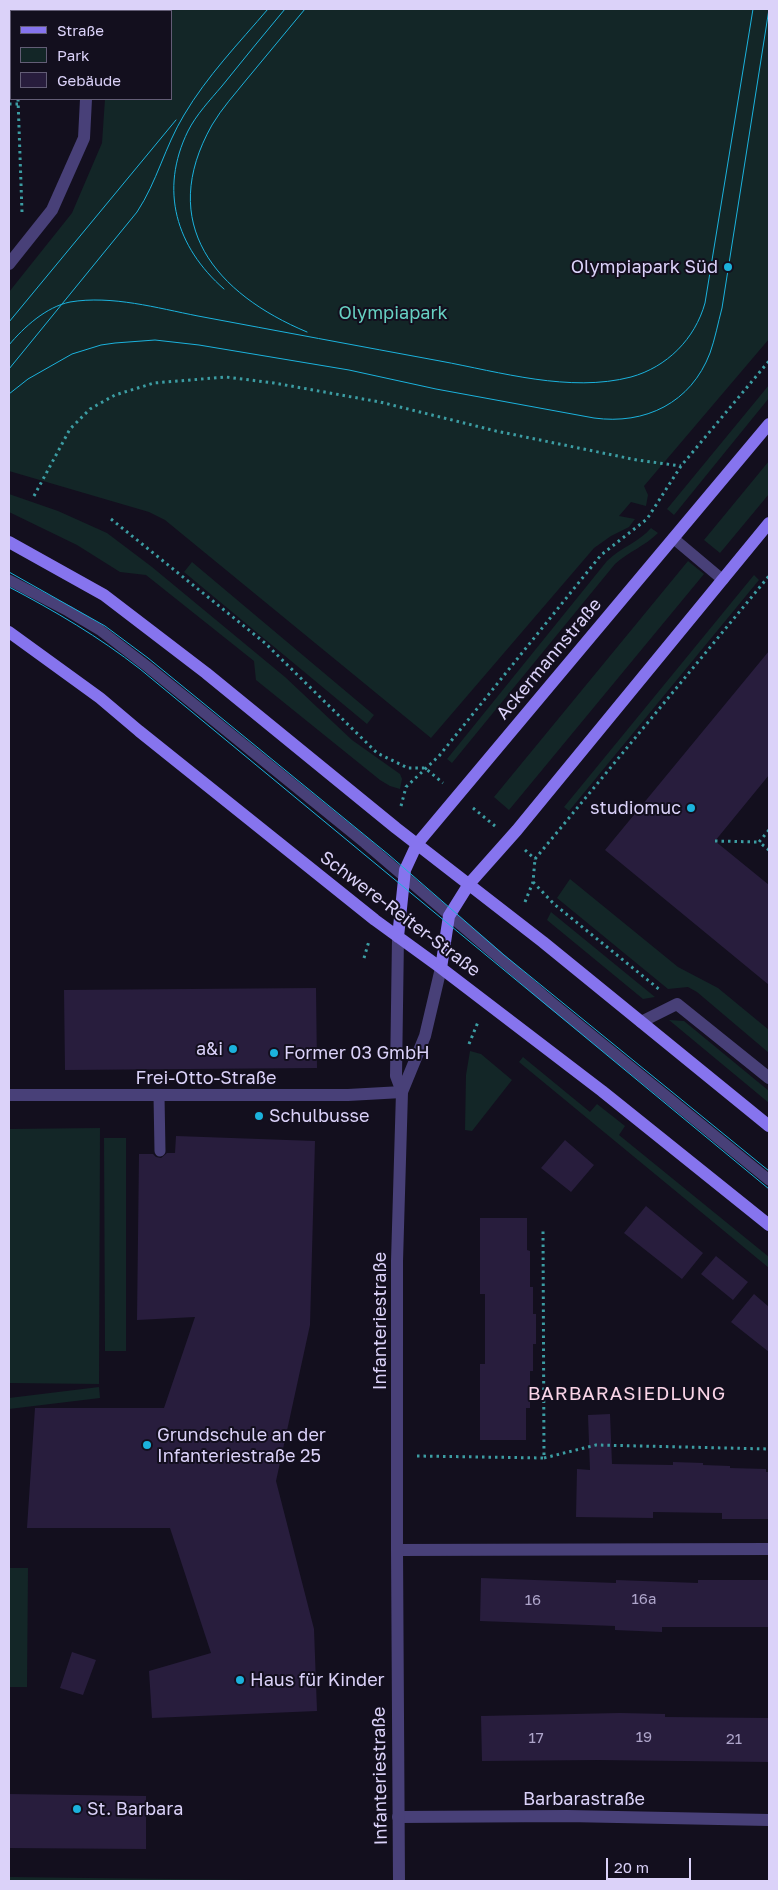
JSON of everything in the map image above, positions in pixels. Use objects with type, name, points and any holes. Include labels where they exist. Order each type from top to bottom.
[{"type":"main road","name":"Ackermannstraße","points":[[398,937],[405,870],[417,844],[769,424]]},
{"type":"main road","points":[[441,968],[449,916],[469,884],[769,523]]},
{"type":"main road","points":[[9,542],[104,595],[206,673],[396,828],[543,942],[769,1126]]},
{"type":"main road","name":"Schwere-Reiter-Straße","points":[[9,632],[100,698],[398,937],[602,1090],[769,1225]]},
{"type":"street","points":[[9,264],[52,210],[84,138],[86,100]]},
{"type":"street","name":"Infanteriestraße","points":[[398,937],[396,1076],[402,1092]]},
{"type":"street","name":"Infanteriestraße","points":[[398,1881],[396,1550],[398,1188],[402,1092],[425,1036],[441,968]]},
{"type":"street","points":[[640,1022],[661,1010],[677,1004],[769,1078]]},
{"type":"street","name":"Frei-Otto-Straße","points":[[9,1095],[348,1095],[402,1092]]},
{"type":"street","points":[[396,1550],[769,1549]]},
{"type":"street","name":"Barbarastraße","points":[[398,1816],[567,1816],[769,1820]]},
{"type":"lane","points":[[673,538],[723,580]]},
{"type":"lane","points":[[9,580],[68,610],[122,646],[365,843],[551,1002],[769,1180]]},
{"type":"lane","points":[[159,1096],[160,1151]]},
{"type":"path","points":[[18,100],[24,245]]},
{"type":"path","points":[[9,104],[18,104]]},
{"type":"path","points":[[396,828],[406,787],[439,756],[600,555],[647,519],[681,466],[769,361]]},
{"type":"path","points":[[34,496],[70,429],[90,409],[115,395],[154,382],[226,377],[274,383],[380,402],[496,431],[637,460],[681,466]]},
{"type":"path","points":[[111,519],[265,643],[377,753],[408,768],[425,768],[535,859]]},
{"type":"path","points":[[677,1004],[554,904],[533,882],[535,859],[769,576]]},
{"type":"path","points":[[759,842],[769,830]]},
{"type":"path","points":[[715,841],[759,842],[769,850]]},
{"type":"path","points":[[543,1228],[544,1458]]},
{"type":"path","points":[[397,1456],[544,1458],[596,1445],[769,1449]]},
{"type":"green space","name":"Olympiapark","points":[[769,9],[769,339],[644,486],[648,495],[646,506],[631,502],[619,516],[635,519],[629,527],[611,536],[594,548],[431,738],[165,520],[149,512],[9,471],[9,292],[72,213],[102,143],[105,100],[172,100],[172,10],[110,10]]},
{"type":"green space","points":[[769,385],[769,398],[674,515],[667,509]]},
{"type":"green space","points":[[769,461],[769,494],[720,553],[704,540]]},
{"type":"green space","points":[[9,494],[58,511],[107,533],[152,567],[285,677],[352,740],[400,774],[402,779],[400,789],[380,780],[256,680],[254,661],[146,575],[120,572],[77,545],[9,512]]},
{"type":"green space","points":[[651,528],[658,533],[615,564],[452,763],[447,759],[607,561]]},
{"type":"green space","points":[[688,561],[704,574],[509,810],[494,797]]},
{"type":"green space","points":[[192,562],[374,715],[367,724],[184,572]]},
{"type":"green space","points":[[754,575],[759,580],[569,811],[564,807]]},
{"type":"green space","points":[[570,879],[678,967],[718,988],[769,1030],[769,1053],[697,992],[688,987],[668,989],[557,898]]},
{"type":"green space","points":[[551,912],[655,997],[643,999],[547,920]]},
{"type":"green space","points":[[669,1020],[684,1021],[769,1091],[769,1103]]},
{"type":"green space","points":[[470,1051],[481,1054],[512,1080],[472,1131],[465,1130],[466,1075]]},
{"type":"green space","points":[[523,1057],[590,1112],[597,1104],[625,1126],[619,1135],[769,1257],[769,1268],[519,1062]]},
{"type":"green space","points":[[100,1128],[99,1384],[9,1383],[9,1129]]},
{"type":"green space","points":[[104,1138],[126,1138],[126,1351],[105,1351]]},
{"type":"green space","points":[[99,1387],[100,1398],[9,1409],[9,1398]]},
{"type":"green space","points":[[9,1568],[28,1568],[27,1687],[9,1687]]},
{"type":"green space","points":[[9,1877],[251,1880],[251,1881],[9,1881]]},
{"type":"building","name":"studiomuc","points":[[769,651],[769,775],[715,841],[769,885],[769,985],[605,850]]},
{"type":"building","points":[[316,988],[317,1068],[65,1070],[64,990]]},
{"type":"building","points":[[176,1136],[315,1141],[310,1325],[276,1481],[314,1629],[317,1711],[152,1718],[149,1671],[211,1653],[170,1528],[27,1528],[35,1408],[164,1408],[195,1317],[137,1320],[139,1154],[153,1154],[161,1158],[167,1153],[175,1153]]},
{"type":"building","points":[[565,1140],[594,1165],[571,1192],[541,1168]]},
{"type":"building","points":[[646,1206],[703,1253],[682,1279],[624,1233]]},
{"type":"building","points":[[480,1218],[527,1218],[527,1250],[530,1251],[530,1287],[533,1287],[533,1314],[536,1314],[536,1344],[533,1344],[533,1371],[530,1371],[530,1408],[526,1408],[526,1440],[480,1440],[480,1364],[485,1364],[485,1294],[480,1294]]},
{"type":"building","points":[[716,1256],[748,1282],[733,1300],[701,1274]]},
{"type":"building","points":[[754,1294],[769,1307],[769,1352],[731,1322]]},
{"type":"building","points":[[610,1414],[612,1464],[673,1465],[673,1462],[703,1463],[703,1465],[730,1466],[730,1468],[766,1469],[766,1472],[769,1472],[769,1519],[722,1519],[722,1513],[653,1512],[653,1518],[576,1517],[577,1469],[590,1470],[588,1415]]},
{"type":"building","points":[[481,1578],[616,1583],[616,1580],[698,1583],[698,1580],[769,1580],[769,1627],[662,1627],[662,1632],[615,1630],[615,1626],[480,1621]]},
{"type":"building","points":[[72,1652],[96,1660],[83,1695],[60,1688]]},
{"type":"building","points":[[665,1714],[665,1717],[769,1718],[769,1762],[482,1761],[481,1716]]},
{"type":"building","name":"St. Barbara","points":[[9,1794],[146,1796],[146,1849],[9,1848]]},
{"type":"tram line","points":[[9,369],[137,212],[150,189],[177,127],[193,101],[224,60],[268,9]]},
{"type":"tram line","points":[[224,289],[207,273],[194,255],[184,236],[177,216],[174,196],[179,153],[188,131],[199,113],[285,9]]},
{"type":"tram line","points":[[305,9],[229,101],[212,125],[196,161],[190,194],[193,224],[204,251],[222,276],[246,298],[274,316],[307,332]]},
{"type":"tram line","points":[[9,345],[21,331],[52,308],[70,302],[102,300],[151,306],[535,379],[584,383],[631,377],[644,372],[668,359],[687,340],[705,303],[753,9]]},
{"type":"tram line","points":[[9,394],[28,379],[72,354],[101,345],[155,340],[199,345],[349,370],[436,389],[594,418],[631,418],[648,414],[664,407],[691,385],[702,370],[715,337],[722,308],[769,9]]},
{"type":"tram line","points":[[9,322],[176,120]]},
{"type":"tram line","points":[[9,572],[105,626],[148,658],[389,855],[504,955],[769,1171]]},
{"type":"tram line","points":[[9,587],[76,625],[140,669],[769,1189]]},
{"type":"place","name":"Olympiapark Süd","points":[[728,267]]},
{"type":"place","name":"studiomuc","points":[[691,808]]},
{"type":"place","name":"a&i","points":[[233,1049]]},
{"type":"place","name":"Former 03 GmbH","points":[[274,1053]]},
{"type":"place","name":"Schulbusse","points":[[259,1116]]},
{"type":"place","name":"Grundschule an der Infanteriestraße 25","points":[[147,1445]]},
{"type":"place","name":"Haus für Kinder","points":[[240,1680]]},
{"type":"place","name":"St. Barbara","points":[[77,1809]]},
{"type":"district","name":"BARBARASIEDLUNG","points":[[627,1394]]}]
